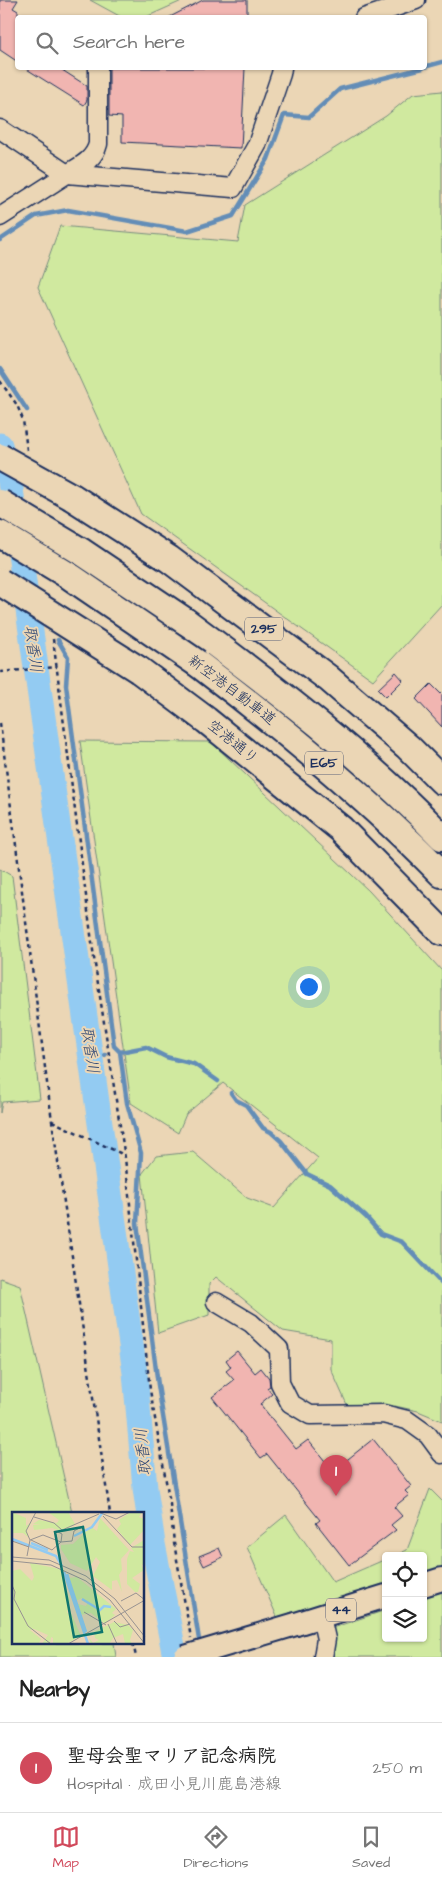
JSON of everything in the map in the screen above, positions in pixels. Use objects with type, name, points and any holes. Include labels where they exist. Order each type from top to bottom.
[{"type":"highway","name":"295","points":[[0,456],[72,496],[169,560],[328,678],[408,747],[442,780]]},
{"type":"highway","name":"新空港自動車道","points":[[0,503],[82,552],[185,621],[266,681],[351,751],[442,837]]},
{"type":"highway","name":"新空港自動車道","points":[[0,534],[71,577],[197,663],[264,713],[334,772],[413,844],[442,874]]},
{"type":"highway","name":"空港通り","points":[[0,582],[139,670],[206,720],[341,829],[442,932]]},
{"type":"main road","points":[[427,1584],[442,1579]]},
{"type":"main road","name":"44","points":[[188,1648],[296,1624],[383,1597]]},
{"type":"lane","points":[[373,15],[416,0]]},
{"type":"lane","points":[[0,217],[89,160],[96,153],[98,144],[98,70]]},
{"type":"lane","points":[[0,129],[67,174],[233,188],[257,145],[282,70]]},
{"type":"lane","points":[[216,1302],[252,1322],[279,1349],[280,1383],[290,1402],[310,1415],[383,1414],[407,1420],[428,1435],[442,1454]]},
{"type":"lane","points":[[321,1617],[326,1639],[323,1657]]},
{"type":"path","points":[[0,381],[17,405],[23,420],[27,453]]},
{"type":"path","points":[[53,638],[55,666],[94,958],[125,1158],[150,1390],[170,1504],[188,1648]]},
{"type":"path","points":[[0,672],[55,666]]},
{"type":"path","points":[[0,723],[52,1121],[110,1512]]},
{"type":"path","points":[[52,1121],[120,1153],[125,1158]]},
{"type":"path","points":[[133,1644],[136,1657]]},
{"type":"green space","points":[[90,0],[184,0],[150,15],[118,15]]},
{"type":"green space","points":[[442,91],[442,604],[373,680],[141,514],[38,287],[60,226],[238,242],[245,205],[386,116],[413,94]]},
{"type":"green space","points":[[80,741],[211,742],[369,891],[442,971],[442,1421],[418,1411],[395,1406],[348,1407],[331,1369],[331,1339],[283,1331],[216,1277],[209,1284],[209,1315],[158,1333],[142,1174],[156,1156],[193,1152],[247,1198],[274,1208],[318,1158],[223,1083],[186,1114],[178,1133],[131,1103]]},
{"type":"green space","points":[[0,869],[12,876],[40,1099],[2,1102],[0,1113]]},
{"type":"green space","points":[[0,1278],[20,1285],[72,1512],[12,1512],[12,1644],[114,1644],[116,1657],[0,1657]]},
{"type":"green space","points":[[430,1489],[442,1501],[442,1567],[427,1572],[427,1552],[403,1552],[407,1550]]},
{"type":"green space","points":[[286,1515],[333,1582],[382,1561],[382,1586],[278,1619],[247,1547]]},
{"type":"green space","points":[[442,1590],[442,1657],[315,1657],[323,1631],[382,1611],[382,1642],[427,1642],[427,1596]]},
{"type":"building","points":[[0,0],[18,0],[13,8],[18,11],[18,15],[15,15],[15,60],[0,50]]},
{"type":"building","points":[[203,0],[247,0],[247,15],[174,15]]},
{"type":"building","points":[[28,70],[62,70],[87,86],[87,100],[84,105]]},
{"type":"building","points":[[109,70],[245,70],[241,148],[122,142],[122,117],[109,116]]},
{"type":"building","points":[[396,672],[403,680],[386,697],[378,689]]},
{"type":"building","points":[[431,684],[442,695],[442,727],[416,699]]},
{"type":"building","points":[[237,1351],[255,1373],[261,1368],[269,1378],[270,1386],[267,1388],[272,1394],[260,1404],[296,1449],[308,1440],[333,1471],[373,1439],[411,1486],[405,1491],[409,1495],[394,1507],[402,1516],[391,1525],[396,1530],[349,1565],[316,1523],[320,1520],[267,1454],[261,1458],[212,1397],[234,1380],[226,1371],[231,1367],[226,1360]]},
{"type":"building","points":[[219,1548],[223,1557],[204,1566],[199,1556]]},
{"type":"waterway","points":[[427,66],[442,62]]},
{"type":"waterway","points":[[0,240],[36,216],[68,210],[187,231],[233,216],[268,159],[284,115],[309,117],[340,89],[415,70]]},
{"type":"waterway","points":[[0,369],[27,410]]},
{"type":"waterway","name":"取香川","points":[[0,445],[10,482],[135,1373],[145,1488],[153,1544],[175,1657]]},
{"type":"waterway","points":[[58,640],[68,657],[66,685],[114,1046],[120,1052],[127,1103],[141,1153],[137,1223],[158,1385],[200,1646]]},
{"type":"waterway","points":[[120,1052],[146,1047],[166,1057],[194,1064],[218,1081]]},
{"type":"waterway","points":[[91,1057],[105,1055]]},
{"type":"waterway","points":[[231,1093],[236,1100],[246,1105],[263,1128],[281,1141],[307,1174],[330,1185],[366,1217],[381,1234],[402,1242],[442,1284]]},
{"type":"place","name":"聖母会聖マリア記念病院","points":[[336,1496]]}]
